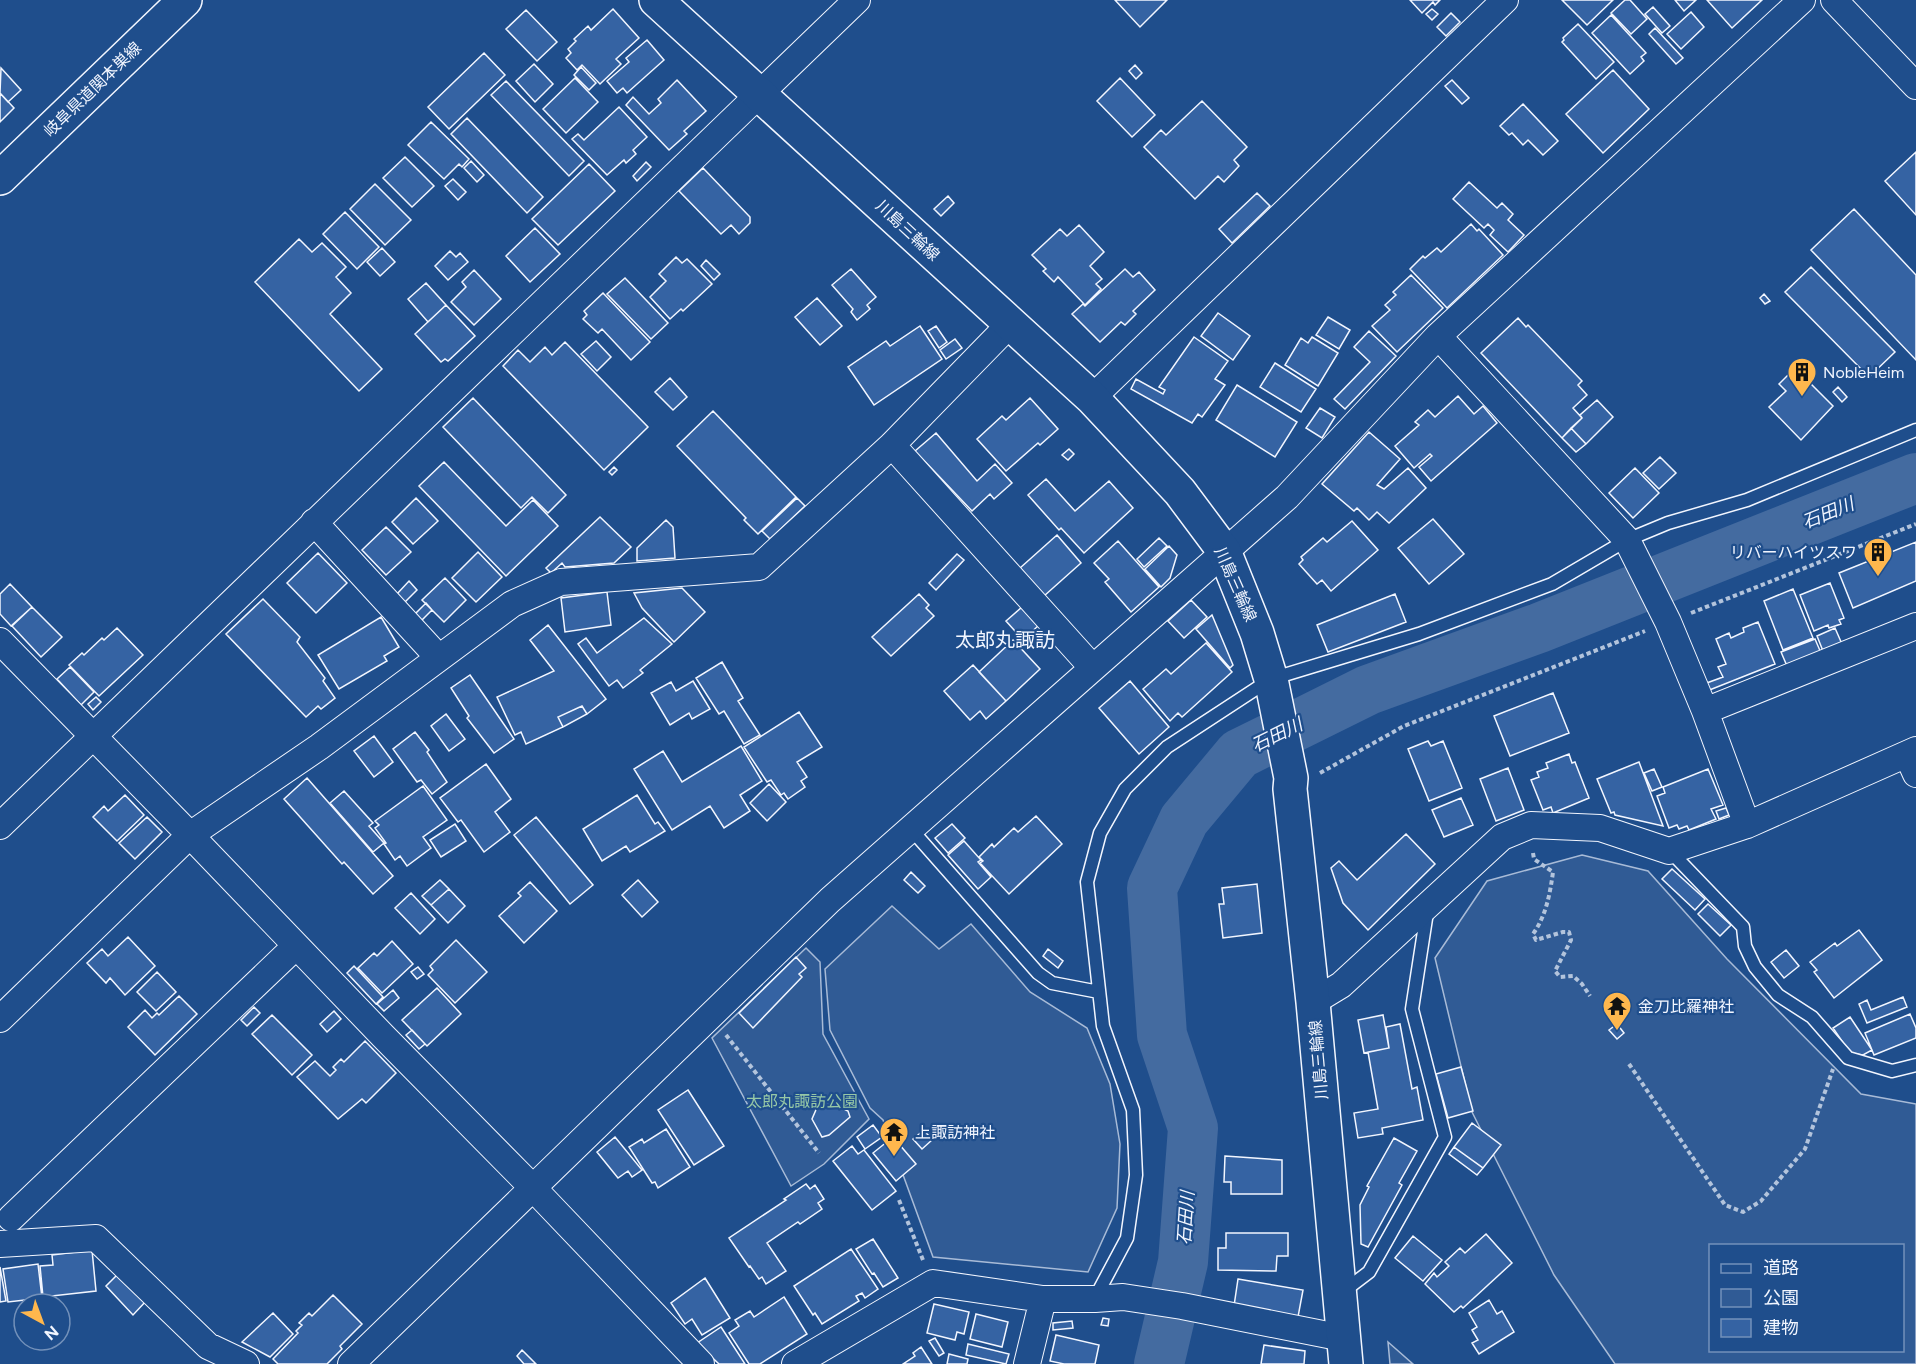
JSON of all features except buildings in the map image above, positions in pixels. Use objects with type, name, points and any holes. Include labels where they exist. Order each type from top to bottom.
[{"type":"main road","name":"岐阜県道関本巣線","points":[[0,178],[185,0]]},
{"type":"main road","name":"川島三輪線","points":[[656,0],[1092,398],[1180,492],[1224,551],[1257,633],[1273,688],[1291,783],[1345,1351]]},
{"type":"street","points":[[0,826],[857,0]]},
{"type":"street","points":[[1092,398],[1505,0]]},
{"type":"street","points":[[351,1364],[830,900],[1287,497],[1438,336],[1802,0]]},
{"type":"street","points":[[1834,0],[1916,86]]},
{"type":"street","points":[[0,1019],[190,835],[319,747],[512,604],[561,582],[759,567],[892,445],[1010,324]]},
{"type":"street","points":[[1438,336],[1627,540],[1667,619],[1706,711],[1747,825]]},
{"type":"street","points":[[892,445],[1092,667]]},
{"type":"street","points":[[314,522],[439,658]]},
{"type":"street","points":[[1706,711],[1916,626]]},
{"type":"street","points":[[0,641],[533,1188],[701,1364]]},
{"type":"street","points":[[1313,1002],[1341,985],[1502,837],[1531,825],[1600,828],[1669,851],[1747,825],[1913,759]]},
{"type":"street","points":[[11,1218],[296,946]]},
{"type":"street","points":[[0,1244],[96,1238],[208,1346],[246,1364]]},
{"type":"street","points":[[795,1364],[933,1283],[1043,1299],[1123,1297],[1182,1306],[1345,1351]]},
{"type":"street","points":[[1027,1364],[1043,1299]]},
{"type":"lane","points":[[1095,1299],[1126,1238],[1136,1175],[1132,1110],[1103,1026],[1087,882],[1100,833],[1125,789],[1167,747],[1273,688],[1552,584],[1627,540],[1668,523],[1747,500],[1916,430]]},
{"type":"lane","points":[[910,828],[1038,973],[1052,983],[1099,993]]},
{"type":"lane","points":[[1669,851],[1743,927],[1745,946],[1755,967],[1778,995],[1812,1017],[1848,1058],[1892,1071],[1916,1065]]},
{"type":"lane","points":[[1339,1294],[1369,1272],[1445,1137],[1412,1009],[1427,907]]},
{"type":"path","points":[[1291,783],[1404,726],[1667,619],[1916,524]]},
{"type":"path","points":[[1531,825],[1534,859],[1553,872],[1549,900],[1533,934],[1536,940],[1569,932],[1571,940],[1555,971],[1560,977],[1573,976],[1590,996]]},
{"type":"path","points":[[711,1016],[819,1153]]},
{"type":"path","points":[[1629,1064],[1725,1205],[1743,1212],[1761,1201],[1805,1149],[1841,1049]]},
{"type":"path","points":[[899,1200],[933,1283]]},
{"type":"green space","points":[[1582,855],[1648,871],[1727,959],[1861,1094],[1916,1104],[1916,1364],[1615,1364],[1554,1275],[1472,1112],[1435,958],[1487,881]]},
{"type":"green space","points":[[892,906],[939,949],[971,924],[1030,992],[1087,1028],[1110,1084],[1120,1144],[1117,1208],[1088,1272],[933,1257],[883,1120],[870,1108],[830,1030],[825,969]]},
{"type":"green space","name":"太郎丸諏訪公園","points":[[806,948],[820,962],[823,1034],[869,1119],[824,1164],[791,1186],[712,1038]]},
{"type":"green space","points":[[1388,1342],[1413,1364],[1390,1364]]},
{"type":"waterway","name":"石田川","points":[[1159,1364],[1183,1262],[1193,1128],[1162,1035],[1152,888],[1184,820],[1239,754],[1368,690],[1539,628],[1916,478]]},
{"type":"place","name":"NobleHeim","points":[[1802,398]]},
{"type":"place","name":"リバーハイツスワ","points":[[1878,578]]},
{"type":"place","name":"金刀比羅神社","points":[[1617,1032]]},
{"type":"place","name":"上諏訪神社","points":[[894,1158]]},
{"type":"district","name":"太郎丸諏訪","points":[[1005,640]]}]
